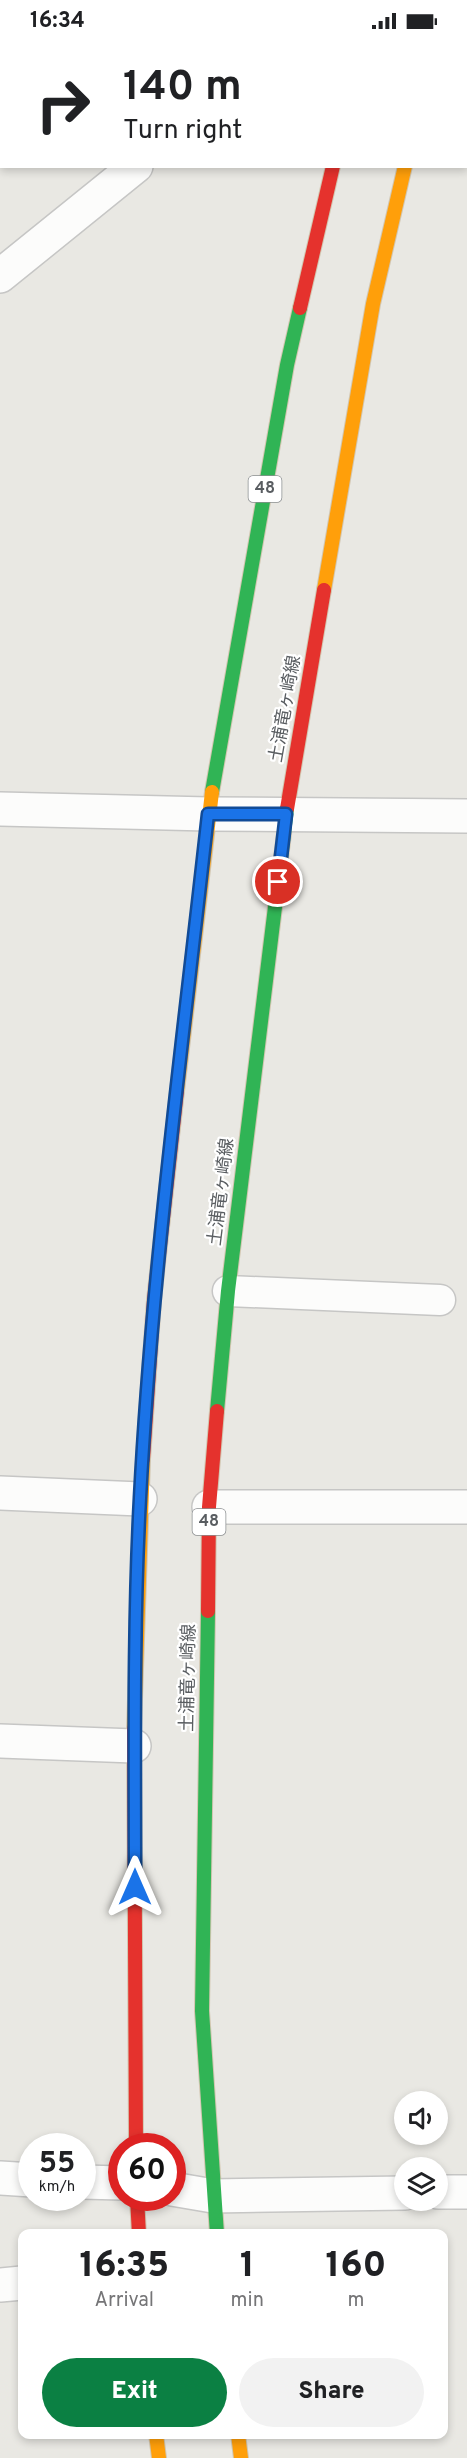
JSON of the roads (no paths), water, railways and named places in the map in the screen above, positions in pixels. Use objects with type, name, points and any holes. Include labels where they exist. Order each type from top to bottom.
[{"type":"main road","name":"48","points":[[136,2133],[134,1746],[140,1499],[154,1300],[208,814],[287,365],[333,168]]},
{"type":"main road","name":"土浦竜ヶ崎線","points":[[216,2229],[202,2011],[209,1507],[228,1291],[286,814],[373,304],[405,168]]},
{"type":"main road","points":[[138,2211],[139,2229]]},
{"type":"main road","points":[[157,2439],[159,2458]]},
{"type":"main road","points":[[239,2439],[241,2458]]},
{"type":"street","points":[[0,276],[134,168]]},
{"type":"street","points":[[0,809],[208,814],[467,816]]},
{"type":"street","points":[[0,1493],[140,1499]]},
{"type":"street","points":[[209,1507],[467,1507]]},
{"type":"street","points":[[0,1741],[134,1746]]},
{"type":"street","points":[[0,2178],[18,2180]]},
{"type":"street","points":[[186,2191],[213,2196],[394,2193]]},
{"type":"street","points":[[448,2192],[467,2192]]},
{"type":"street","points":[[0,2285],[18,2283]]},
{"type":"lane","points":[[228,1291],[440,1300]]}]
